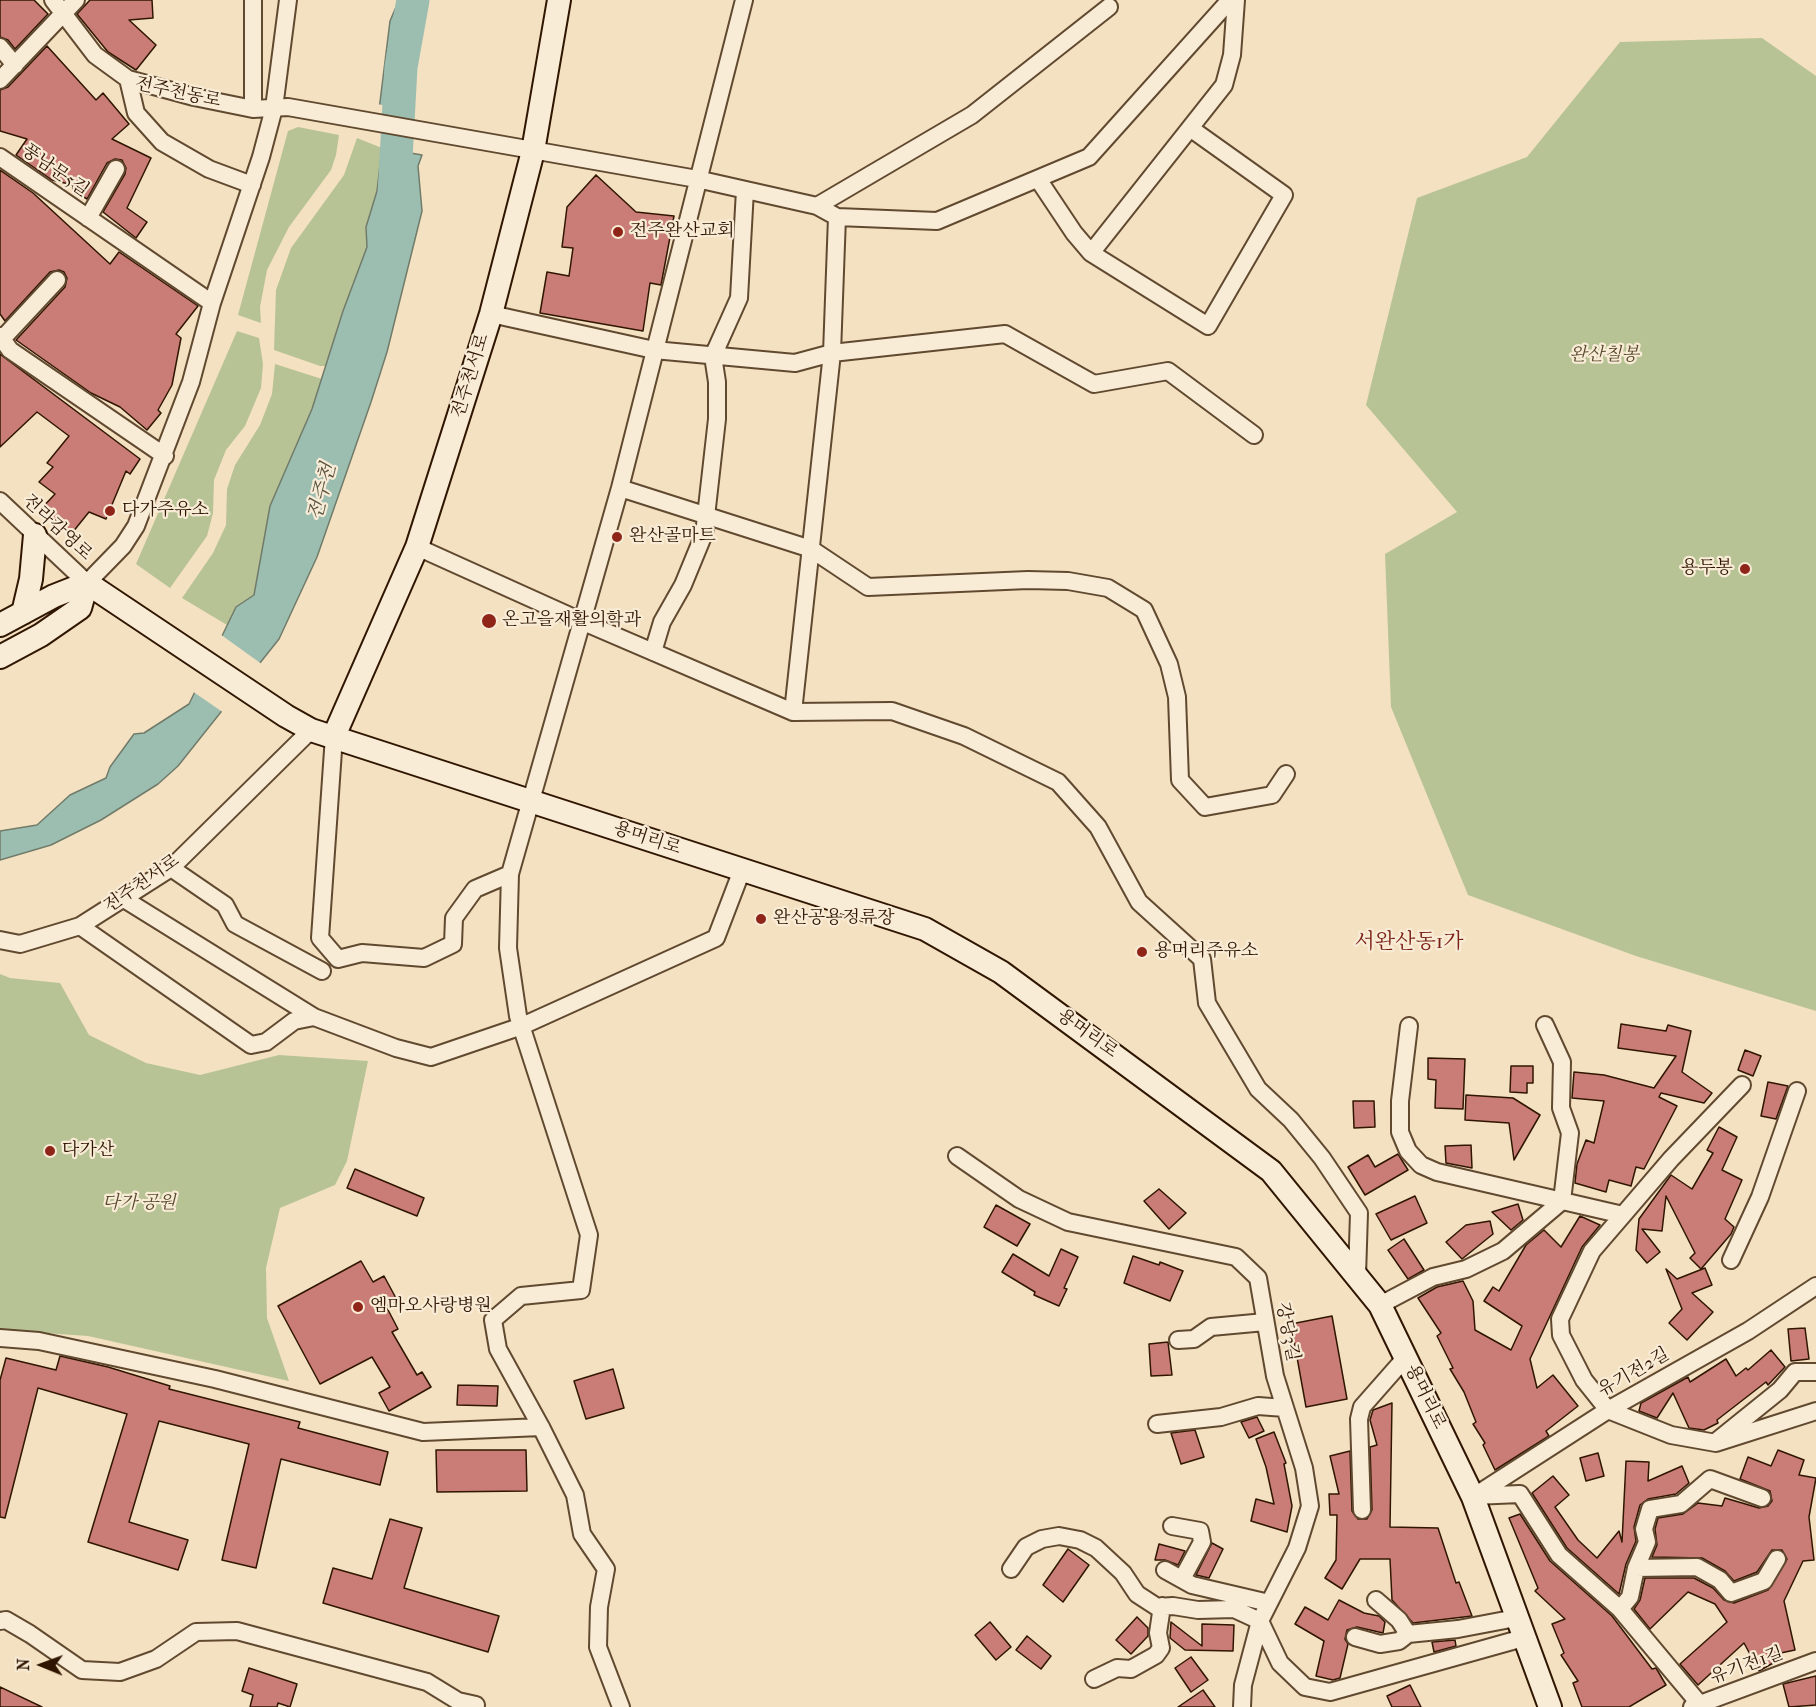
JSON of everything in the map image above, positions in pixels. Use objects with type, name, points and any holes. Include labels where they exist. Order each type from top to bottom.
[{"type":"street","points":[[53,0],[95,55],[128,79]]},
{"type":"street","points":[[0,80],[76,0]]},
{"type":"street","points":[[253,0],[253,109]]},
{"type":"street","points":[[0,625],[54,596],[87,583],[123,546],[136,526],[165,456],[191,382],[212,303],[281,108],[288,0]]},
{"type":"street","name":"전주천서로","points":[[334,736],[417,548],[490,314],[533,151],[559,0]]},
{"type":"street","points":[[621,1707],[617,1690],[598,1647],[599,1607],[606,1569],[582,1534],[575,1495],[498,1349],[493,1320],[521,1296],[581,1290],[589,1235],[522,1026],[508,948],[510,874],[620,488],[696,179],[744,0]]},
{"type":"street","points":[[793,712],[832,352],[837,217],[937,221],[1089,157],[1230,0]]},
{"type":"street","points":[[1090,253],[1224,85],[1232,55],[1236,0]]},
{"type":"street","points":[[817,206],[972,115],[1109,7]]},
{"type":"street","points":[[0,47],[15,64]]},
{"type":"street","name":"전주천동로","points":[[252,185],[209,169],[162,142],[136,113],[128,79],[253,109],[281,108],[696,179],[817,206],[837,217]]},
{"type":"street","points":[[1038,179],[1074,234],[1090,253],[1208,326],[1284,195],[1190,128]]},
{"type":"street","name":"풍남문5길","points":[[0,157],[212,303]]},
{"type":"street","name":"풍남문5길","points":[[88,218],[116,169]]},
{"type":"street","points":[[653,652],[662,622],[683,585],[704,534],[717,419],[717,382],[713,356],[739,298],[745,190]]},
{"type":"street","points":[[57,280],[1,337],[10,350],[165,456]]},
{"type":"street","points":[[490,314],[654,350],[795,363],[832,352],[1005,334],[1094,384],[1168,371],[1254,435]]},
{"type":"street","points":[[620,488],[811,549],[868,587],[1028,580],[1068,581],[1108,588],[1144,610],[1169,664],[1177,697],[1180,780],[1204,807],[1272,795],[1286,774]]},
{"type":"street","name":"전라감영로","points":[[0,501],[87,583]]},
{"type":"street","points":[[23,613],[31,579],[35,535]]},
{"type":"street","points":[[417,548],[793,712],[892,711],[964,736],[1058,782],[1098,827],[1139,902],[1202,959],[1208,1003],[1258,1089],[1290,1120],[1322,1158],[1359,1213],[1357,1276]]},
{"type":"street","points":[[0,657],[41,635],[80,608],[87,583]]},
{"type":"street","name":"용머리로","points":[[87,583],[286,716],[311,730],[925,929],[1001,972],[1271,1171],[1380,1305],[1473,1497],[1550,1707]]},
{"type":"street","name":"전주천서로","points":[[0,940],[20,944],[80,926],[171,868],[311,730]]},
{"type":"street","points":[[334,736],[320,938],[338,959],[362,953],[424,958],[453,944],[454,918],[475,889],[510,874]]},
{"type":"street","points":[[171,868],[225,905],[235,924],[322,970]]},
{"type":"street","points":[[124,899],[314,1017],[396,1048],[431,1057],[522,1026],[716,938],[742,870]]},
{"type":"street","points":[[80,926],[250,1044],[266,1042],[294,1021],[314,1017]]},
{"type":"street","points":[[1380,1305],[1433,1277],[1466,1269],[1503,1251],[1562,1201],[1570,1133],[1560,1108],[1562,1062],[1545,1025]]},
{"type":"street","points":[[1409,1026],[1400,1101],[1400,1132],[1408,1151],[1421,1165],[1437,1172],[1623,1215]]},
{"type":"street","points":[[1742,1085],[1671,1159],[1592,1251],[1560,1319],[1561,1335],[1584,1380],[1608,1410],[1671,1435],[1716,1443],[1816,1411]]},
{"type":"street","points":[[1731,1260],[1760,1197],[1797,1090]]},
{"type":"street","name":"강당3길","points":[[957,1156],[1019,1199],[1068,1222],[1236,1257],[1258,1278],[1265,1322],[1285,1408],[1305,1468],[1310,1506],[1297,1548],[1260,1622],[1243,1685],[1242,1707]]},
{"type":"street","name":"유기전2길","points":[[1473,1497],[1608,1410],[1748,1331],[1816,1286]]},
{"type":"street","points":[[1178,1340],[1194,1339],[1211,1327],[1265,1322]]},
{"type":"street","points":[[0,1338],[39,1341],[215,1378],[423,1432],[541,1427]]},
{"type":"street","points":[[1362,1510],[1359,1419],[1362,1407],[1406,1358]]},
{"type":"street","points":[[1716,1443],[1753,1409],[1780,1390],[1795,1372],[1816,1372]]},
{"type":"street","points":[[1157,1424],[1221,1417],[1258,1406],[1285,1408]]},
{"type":"street","points":[[1620,1609],[1630,1596],[1636,1568],[1647,1542],[1644,1529],[1650,1509],[1681,1504],[1710,1479],[1762,1498]]},
{"type":"street","points":[[1473,1497],[1520,1494],[1559,1555],[1620,1609],[1698,1706]]},
{"type":"street","points":[[1172,1526],[1200,1531],[1202,1542],[1182,1579]]},
{"type":"street","points":[[1011,1569],[1026,1547],[1042,1539],[1059,1536],[1080,1540],[1096,1548],[1123,1573],[1137,1594],[1156,1606],[1198,1610],[1234,1609],[1260,1622],[1280,1663],[1305,1687],[1330,1692],[1520,1628]]},
{"type":"street","points":[[1636,1568],[1697,1567],[1720,1580],[1731,1593],[1764,1581],[1777,1560]]},
{"type":"street","points":[[1165,1570],[1192,1585],[1269,1603]]},
{"type":"street","points":[[1376,1600],[1399,1620],[1408,1634]]},
{"type":"street","points":[[1094,1679],[1117,1668],[1131,1669],[1156,1655],[1161,1648],[1158,1633],[1162,1606]]},
{"type":"street","points":[[0,1621],[6,1620],[30,1634],[82,1670],[120,1672],[156,1659],[196,1632],[237,1631],[427,1682],[458,1701],[476,1705]]},
{"type":"street","points":[[1355,1637],[1380,1644],[1399,1641],[1408,1634],[1458,1629],[1520,1628]]},
{"type":"street","name":"유기전1길","points":[[1698,1706],[1816,1661]]},
{"type":"green space","name":"완산칠봉","points":[[1762,38],[1816,76],[1816,1011],[1636,956],[1468,895],[1391,707],[1385,554],[1457,512],[1366,405],[1417,198],[1527,157],[1620,42]]},
{"type":"green space","points":[[298,127],[339,135],[336,155],[331,170],[289,227],[267,270],[260,307],[261,323],[238,315],[288,131]]},
{"type":"green space","points":[[357,138],[382,148],[377,191],[366,227],[367,247],[326,366],[320,366],[274,350],[276,290],[291,248],[344,175]]},
{"type":"green space","points":[[237,331],[259,338],[263,364],[261,388],[245,426],[226,450],[214,480],[213,513],[207,536],[170,588],[136,564]]},
{"type":"green space","points":[[275,364],[322,379],[312,409],[270,506],[254,595],[236,607],[227,625],[182,598],[213,553],[226,525],[227,489],[235,465],[260,425],[272,394]]},
{"type":"green space","name":"다가 공원","points":[[0,974],[10,978],[60,983],[89,1035],[146,1063],[200,1075],[279,1055],[368,1061],[347,1161],[335,1185],[280,1208],[266,1268],[267,1318],[289,1381],[88,1336],[0,1330]]},
{"type":"water","points":[[399,0],[420,0],[407,55],[407,92],[412,117],[379,110],[390,21]]},
{"type":"water","points":[[382,148],[422,155],[418,166],[422,211],[387,352],[371,402],[317,557],[279,639],[178,766],[158,784],[101,820],[51,845],[0,860],[0,831],[37,825],[70,795],[106,778],[110,767],[134,734],[144,733],[189,704],[236,607],[254,595],[270,506],[312,409],[343,311],[367,247],[366,227],[377,191]]},
{"type":"pier","points":[[377,104],[414,111],[415,118],[412,120],[378,113]]},
{"type":"pier","points":[[220,634],[263,665],[224,713],[192,691]]},
{"type":"building","points":[[0,0],[34,0],[48,14],[15,49],[8,40],[0,37]]},
{"type":"building","points":[[90,0],[152,0],[153,18],[129,20],[156,45],[136,70],[108,52],[77,14]]},
{"type":"building","points":[[47,46],[96,100],[103,93],[129,124],[112,139],[151,158],[127,208],[147,222],[136,238],[103,212],[125,174],[126,168],[122,160],[115,159],[107,163],[87,199],[73,190],[73,185],[52,180],[16,155],[27,139],[0,131],[0,90],[8,87]]},
{"type":"building","points":[[0,170],[33,193],[110,264],[119,252],[198,306],[176,334],[181,338],[172,385],[158,410],[161,413],[147,430],[120,407],[91,393],[16,340],[65,287],[67,278],[64,272],[59,270],[50,272],[5,321],[0,314]]},
{"type":"building","name":"전주완산교회","points":[[596,175],[636,212],[674,216],[661,285],[650,283],[643,331],[540,313],[547,272],[569,276],[573,248],[562,247],[567,207]]},
{"type":"building","points":[[0,354],[140,459],[130,474],[126,471],[106,519],[89,512],[72,533],[41,509],[55,494],[39,482],[53,467],[47,463],[69,436],[37,412],[0,447]]},
{"type":"building","points":[[1621,1024],[1666,1031],[1668,1025],[1691,1031],[1682,1072],[1712,1093],[1704,1103],[1661,1093],[1659,1097],[1677,1106],[1644,1169],[1636,1167],[1631,1186],[1609,1180],[1606,1192],[1575,1183],[1577,1164],[1586,1140],[1594,1143],[1604,1101],[1572,1098],[1574,1072],[1604,1075],[1654,1088],[1676,1056],[1618,1048]]},
{"type":"building","points":[[1745,1050],[1761,1056],[1753,1076],[1738,1070]]},
{"type":"building","points":[[1428,1058],[1465,1059],[1463,1109],[1435,1108],[1436,1080],[1428,1079]]},
{"type":"building","points":[[1511,1066],[1533,1066],[1533,1083],[1527,1083],[1527,1093],[1510,1092]]},
{"type":"building","points":[[1768,1082],[1788,1086],[1776,1119],[1761,1116]]},
{"type":"building","points":[[1466,1095],[1513,1098],[1540,1115],[1514,1160],[1509,1123],[1465,1120]]},
{"type":"building","points":[[1353,1101],[1374,1101],[1375,1127],[1354,1128]]},
{"type":"building","points":[[1719,1127],[1737,1137],[1722,1170],[1742,1180],[1725,1219],[1734,1227],[1731,1234],[1701,1269],[1690,1258],[1695,1253],[1666,1196],[1662,1231],[1642,1229],[1660,1252],[1647,1263],[1636,1250],[1639,1219],[1671,1175],[1692,1189],[1713,1153],[1707,1150]]},
{"type":"building","points":[[1471,1145],[1472,1168],[1446,1163],[1445,1146]]},
{"type":"building","points":[[1398,1154],[1408,1170],[1365,1195],[1348,1167],[1368,1155],[1375,1167]]},
{"type":"building","points":[[355,1169],[424,1198],[417,1216],[347,1188]]},
{"type":"building","points":[[1159,1189],[1186,1213],[1169,1229],[1144,1201]]},
{"type":"building","points":[[1415,1196],[1427,1223],[1391,1240],[1376,1214]]},
{"type":"building","points":[[1518,1204],[1523,1220],[1511,1230],[1492,1212]]},
{"type":"building","points":[[996,1205],[1030,1224],[1017,1246],[984,1227]]},
{"type":"building","points":[[1580,1216],[1600,1225],[1582,1247],[1530,1359],[1537,1388],[1553,1375],[1578,1406],[1546,1431],[1549,1436],[1495,1470],[1483,1445],[1485,1443],[1473,1424],[1476,1422],[1464,1392],[1450,1369],[1453,1368],[1437,1336],[1441,1333],[1418,1298],[1437,1287],[1463,1281],[1473,1301],[1475,1330],[1511,1350],[1522,1326],[1484,1301],[1493,1287],[1499,1291],[1526,1245],[1544,1230],[1561,1247]]},
{"type":"building","points":[[1490,1221],[1493,1234],[1462,1259],[1446,1242],[1466,1225]]},
{"type":"building","points":[[1404,1239],[1424,1270],[1408,1279],[1388,1250]]},
{"type":"building","points":[[1061,1249],[1078,1257],[1064,1288],[1067,1289],[1059,1306],[1034,1295],[1035,1292],[1002,1272],[1013,1254],[1049,1276]]},
{"type":"building","points":[[1133,1256],[1159,1265],[1160,1262],[1183,1271],[1170,1301],[1124,1283]]},
{"type":"building","points":[[361,1261],[373,1282],[384,1276],[397,1300],[386,1306],[398,1329],[392,1332],[417,1375],[422,1372],[431,1387],[389,1411],[379,1393],[390,1387],[372,1357],[320,1384],[278,1306]]},
{"type":"building","points":[[1705,1268],[1712,1285],[1692,1293],[1713,1312],[1687,1340],[1669,1323],[1682,1309],[1666,1269],[1677,1279]]},
{"type":"building","points":[[1332,1316],[1347,1399],[1306,1407],[1291,1324]]},
{"type":"building","points":[[1805,1328],[1809,1359],[1791,1361],[1788,1329]]},
{"type":"building","points":[[1168,1342],[1172,1375],[1151,1376],[1149,1344]]},
{"type":"building","points":[[1771,1350],[1785,1367],[1768,1385],[1766,1382],[1717,1420],[1718,1423],[1704,1430],[1689,1428],[1673,1393],[1657,1418],[1639,1411],[1641,1403],[1688,1377],[1690,1382],[1726,1359],[1736,1376],[1746,1368],[1748,1370]]},
{"type":"building","points":[[60,1356],[108,1367],[170,1386],[169,1389],[300,1422],[298,1428],[388,1452],[380,1485],[281,1459],[256,1568],[222,1560],[249,1444],[159,1421],[129,1522],[188,1540],[178,1570],[88,1542],[127,1414],[38,1388],[5,1518],[0,1517],[0,1380],[6,1358],[56,1370]]},
{"type":"building","points":[[613,1369],[624,1408],[586,1419],[574,1381]]},
{"type":"building","points":[[458,1385],[498,1386],[497,1406],[457,1405]]},
{"type":"building","points":[[1392,1403],[1390,1527],[1438,1528],[1456,1583],[1459,1582],[1472,1616],[1413,1623],[1392,1600],[1390,1559],[1360,1559],[1342,1589],[1325,1578],[1336,1560],[1337,1515],[1330,1515],[1329,1494],[1339,1494],[1330,1456],[1350,1451],[1352,1511],[1358,1519],[1367,1519],[1372,1510],[1370,1447],[1377,1445],[1370,1420],[1373,1410]]},
{"type":"building","points":[[1257,1417],[1264,1431],[1249,1438],[1241,1422]]},
{"type":"building","points":[[1195,1430],[1204,1457],[1181,1464],[1171,1433]]},
{"type":"building","points":[[1274,1432],[1286,1463],[1284,1464],[1292,1506],[1287,1532],[1251,1521],[1256,1499],[1274,1504],[1266,1467],[1256,1439]]},
{"type":"building","points":[[436,1450],[526,1450],[527,1491],[437,1492]]},
{"type":"building","points":[[1778,1450],[1804,1460],[1799,1475],[1816,1478],[1809,1517],[1814,1560],[1803,1561],[1784,1601],[1795,1650],[1771,1655],[1775,1662],[1759,1671],[1744,1643],[1698,1685],[1680,1664],[1727,1622],[1715,1604],[1688,1592],[1650,1629],[1634,1609],[1640,1600],[1645,1578],[1694,1578],[1713,1588],[1724,1600],[1734,1603],[1768,1590],[1787,1559],[1782,1550],[1772,1550],[1757,1572],[1734,1581],[1725,1571],[1702,1558],[1652,1557],[1657,1545],[1655,1529],[1658,1518],[1683,1514],[1698,1503],[1722,1506],[1725,1498],[1759,1508],[1768,1506],[1772,1501],[1770,1491],[1740,1479],[1748,1457],[1771,1466]]},
{"type":"building","points":[[1598,1453],[1604,1476],[1586,1481],[1580,1458]]},
{"type":"building","points":[[1626,1461],[1649,1462],[1648,1481],[1682,1466],[1689,1483],[1676,1494],[1648,1499],[1640,1505],[1634,1527],[1636,1541],[1626,1564],[1619,1594],[1567,1548],[1532,1493],[1553,1476],[1569,1495],[1555,1507],[1578,1540],[1597,1558],[1619,1531],[1622,1542]]},
{"type":"building","points":[[1520,1514],[1550,1561],[1612,1616],[1652,1669],[1656,1668],[1666,1685],[1629,1707],[1582,1707],[1573,1683],[1578,1681],[1561,1655],[1564,1653],[1552,1624],[1565,1619],[1535,1591],[1538,1588],[1509,1518]]},
{"type":"building","points":[[390,1519],[422,1528],[404,1588],[499,1616],[488,1652],[323,1603],[333,1568],[372,1579]]},
{"type":"building","points":[[1212,1543],[1223,1549],[1209,1578],[1196,1575]]},
{"type":"building","points":[[1159,1544],[1185,1551],[1178,1565],[1165,1560],[1155,1560]]},
{"type":"building","points":[[1068,1549],[1089,1565],[1063,1602],[1043,1585]]},
{"type":"building","points":[[1339,1600],[1364,1613],[1379,1616],[1385,1622],[1383,1633],[1357,1627],[1347,1630],[1345,1639],[1348,1644],[1340,1678],[1333,1680],[1316,1676],[1324,1641],[1295,1624],[1305,1607],[1328,1620]]},
{"type":"building","points":[[1137,1617],[1148,1628],[1148,1636],[1131,1654],[1116,1640]]},
{"type":"building","points":[[990,1622],[1011,1647],[996,1660],[975,1635]]},
{"type":"building","points":[[1171,1622],[1202,1646],[1202,1624],[1234,1625],[1233,1651],[1185,1650],[1170,1638]]},
{"type":"building","points":[[1027,1636],[1051,1656],[1041,1669],[1016,1650]]},
{"type":"building","points":[[1455,1640],[1456,1646],[1434,1652],[1432,1642]]},
{"type":"building","points":[[1191,1657],[1208,1680],[1191,1692],[1175,1668]]},
{"type":"building","points":[[249,1668],[297,1684],[290,1707],[278,1703],[277,1707],[250,1707],[253,1695],[242,1691]]},
{"type":"building","points":[[1816,1676],[1816,1705],[1789,1707],[1783,1684]]},
{"type":"building","points":[[1410,1685],[1421,1707],[1392,1707],[1387,1696]]},
{"type":"building","points":[[0,1687],[42,1707],[0,1707]]},
{"type":"building","points":[[1203,1690],[1215,1707],[1178,1707]]},
{"type":"waterway","name":"전주천","points":[[394,195],[401,67],[413,0]]},
{"type":"place","name":"전주완산교회","points":[[618,232]]},
{"type":"place","name":"다가주유소","points":[[110,511]]},
{"type":"place","name":"완산골마트","points":[[617,537]]},
{"type":"place","name":"용두봉","points":[[1745,569]]},
{"type":"place","name":"온고을재활의학과","points":[[489,621]]},
{"type":"place","name":"완산공용정류장","points":[[761,919]]},
{"type":"place","name":"용머리주유소","points":[[1142,952]]},
{"type":"place","name":"다가산","points":[[50,1151]]},
{"type":"place","name":"엠마오사랑병원","points":[[358,1307]]},
{"type":"district","name":"서완산동1가","points":[[1409,943]]}]
